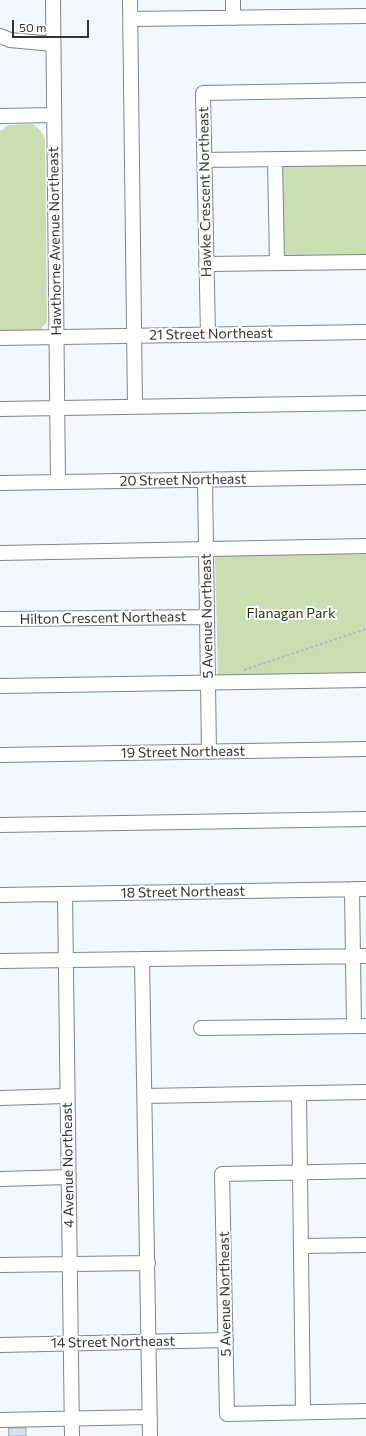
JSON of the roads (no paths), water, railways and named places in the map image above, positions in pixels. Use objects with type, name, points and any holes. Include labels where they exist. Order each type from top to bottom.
[{"type":"street","name":"Hawthorne Avenue Northeast","points":[[53,0],[58,482]]},
{"type":"street","points":[[130,0],[135,407]]},
{"type":"street","points":[[233,0],[233,18]]},
{"type":"street","points":[[131,19],[366,16]]},
{"type":"street","points":[[0,36],[10,40],[53,44]]},
{"type":"street","name":"Hawke Crescent Northeast","points":[[208,334],[203,92],[366,90]]},
{"type":"street","points":[[0,117],[54,115]]},
{"type":"street","points":[[204,160],[366,158]]},
{"type":"street","points":[[275,159],[277,263]]},
{"type":"street","points":[[206,264],[366,262]]},
{"type":"street","name":"21 Street Northeast","points":[[0,338],[366,332]]},
{"type":"street","points":[[0,409],[366,402]]},
{"type":"street","name":"20 Street Northeast","points":[[0,483],[366,478]]},
{"type":"street","name":"5 Avenue Northeast","points":[[205,480],[209,752]]},
{"type":"street","points":[[0,553],[366,546]]},
{"type":"street","name":"Hilton Crescent Northeast","points":[[0,619],[207,616]]},
{"type":"street","points":[[0,686],[366,680]]},
{"type":"street","name":"19 Street Northeast","points":[[0,755],[366,749]]},
{"type":"street","points":[[0,825],[366,819]]},
{"type":"street","points":[[201,1028],[360,1026],[359,889]]},
{"type":"street","name":"18 Street Northeast","points":[[0,895],[359,889]]},
{"type":"street","name":"4 Avenue Northeast","points":[[65,894],[72,1436]]},
{"type":"street","points":[[0,961],[360,956]]},
{"type":"street","points":[[142,959],[150,1436]]},
{"type":"street","points":[[145,1096],[366,1092]]},
{"type":"street","points":[[299,1094],[303,1412],[366,1411]]},
{"type":"street","points":[[0,1098],[67,1096]]},
{"type":"street","points":[[300,1172],[366,1171]]},
{"type":"street","name":"5 Avenue Northeast","points":[[300,1172],[222,1174],[227,1414],[303,1412]]},
{"type":"street","points":[[0,1179],[68,1177]]},
{"type":"street","points":[[301,1246],[366,1245]]},
{"type":"street","points":[[0,1264],[148,1262]]},
{"type":"street","name":"14 Street Northeast","points":[[0,1345],[226,1340]]},
{"type":"street","points":[[0,1420],[150,1417]]},
{"type":"park label","name":"Flanagan Park","points":[[291,613]]}]
